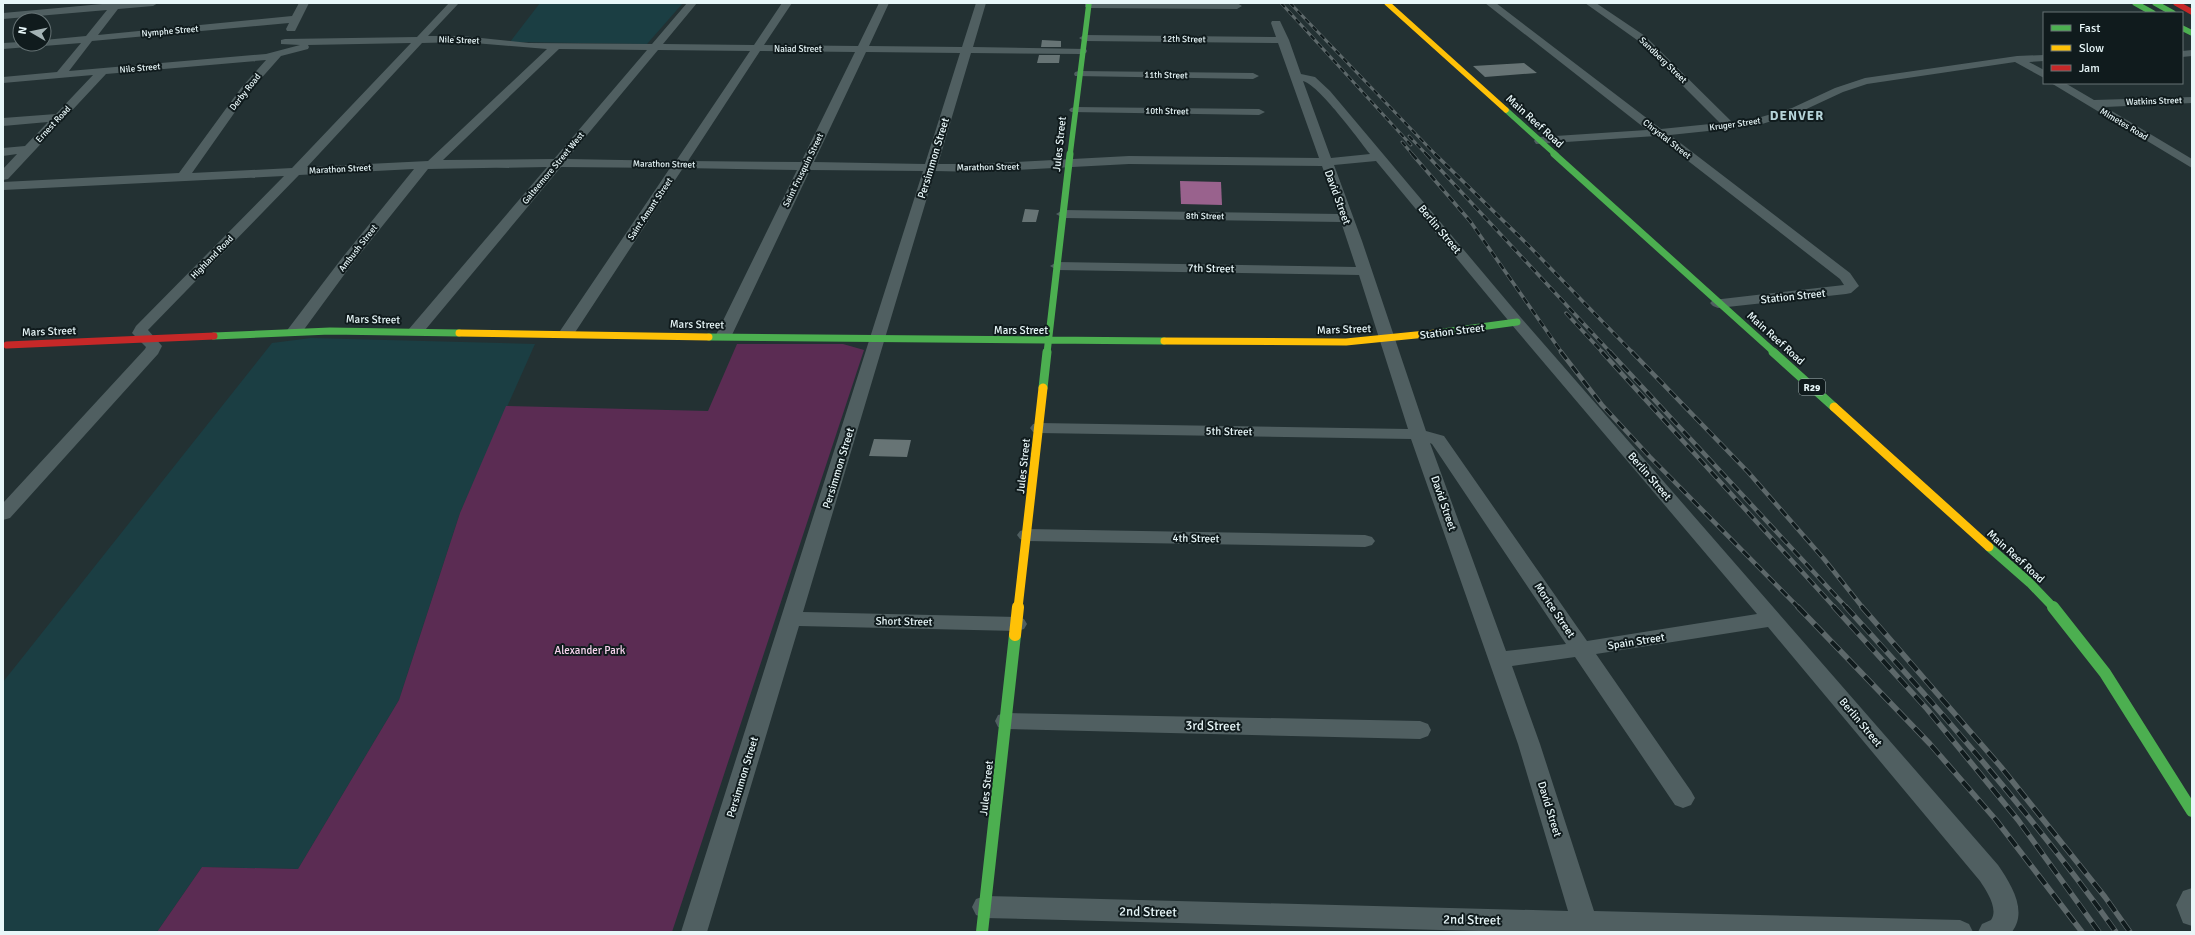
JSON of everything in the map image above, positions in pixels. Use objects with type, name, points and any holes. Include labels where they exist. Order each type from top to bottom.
[{"type":"main road","name":"Main Reef Road","points":[[1387,3],[2028,582],[2058,613],[2100,665],[2192,811]]},
{"type":"main road","points":[[2135,3],[2151,12]]},
{"type":"main road","points":[[2155,3],[2171,12]]},
{"type":"main road","points":[[2176,3],[2192,12]]},
{"type":"main road","name":"Jules Street","points":[[982,932],[1088,4]]},
{"type":"main road","points":[[2183,18],[2192,23]]},
{"type":"main road","points":[[2183,28],[2192,33]]},
{"type":"main road","name":"Station Street","points":[[1387,339],[1517,322]]},
{"type":"main road","name":"Mars Street","points":[[7,345],[149,340],[294,332],[566,334],[1049,342],[1087,340],[1346,342],[1387,339]]},
{"type":"street","points":[[3,16],[153,3]]},
{"type":"street","name":"Derby Road","points":[[182,178],[245,90],[277,55],[304,3]]},
{"type":"street","name":"Highland Road","points":[[3,514],[152,351],[154,346],[140,333],[141,329],[296,171],[454,3]]},
{"type":"street","name":"Galteemore Street West","points":[[414,332],[692,3]]},
{"type":"street","name":"Saint Amant Street","points":[[566,334],[787,3]]},
{"type":"street","name":"Saint Frusquin Street","points":[[722,337],[884,3]]},
{"type":"street","name":"Persimmon Street","points":[[694,932],[981,3]]},
{"type":"street","name":"Chrystal Street","points":[[1490,3],[1844,276]]},
{"type":"street","name":"Sandberg Street","points":[[1590,3],[1641,38],[1729,126]]},
{"type":"street","points":[[1088,4],[1237,6]]},
{"type":"street","points":[[91,83],[65,74],[90,38],[117,5]]},
{"type":"street","name":"Nymphe Street","points":[[52,42],[296,19]]},
{"type":"street","points":[[1276,24],[1284,40],[1296,76]]},
{"type":"street","name":"12th Street","points":[[1084,38],[1284,40]]},
{"type":"street","name":"Nile Street","points":[[285,42],[469,39],[513,45]]},
{"type":"street","name":"Nile Street","points":[[3,80],[277,55],[324,42]]},
{"type":"street","name":"Naiad Street","points":[[513,45],[555,47],[1082,51]]},
{"type":"street","name":"Ambush Street","points":[[294,332],[347,261],[428,165],[533,70],[555,47]]},
{"type":"street","name":"Kruger Street","points":[[1540,142],[1658,133],[1763,121],[1796,110],[1839,90],[1864,81],[2017,59],[2043,58]]},
{"type":"street","points":[[2017,59],[2043,74]]},
{"type":"street","name":"Ernest Road","points":[[3,176],[103,71]]},
{"type":"street","name":"11th Street","points":[[1079,74],[1253,76]]},
{"type":"street","name":"Berlin Street","points":[[1296,76],[1311,79],[1326,93],[1517,322],[1773,619],[1999,886],[2004,899],[2006,919],[2001,927],[1991,932]]},
{"type":"street","name":"David Street","points":[[1296,76],[1346,218],[1418,434],[1437,481],[1529,744],[1586,927]]},
{"type":"street","name":"Mimetes Road","points":[[2058,84],[2192,164]]},
{"type":"street","name":"Watkins Street","points":[[2092,104],[2192,100]]},
{"type":"street","name":"10th Street","points":[[1075,110],[1259,112]]},
{"type":"street","points":[[3,122],[60,117]]},
{"type":"street","points":[[3,152],[29,150]]},
{"type":"street","points":[[1326,162],[1380,157]]},
{"type":"street","name":"Marathon Street","points":[[3,186],[428,165],[558,163],[930,168],[1069,164],[1129,160],[1326,162]]},
{"type":"street","name":"8th Street","points":[[1063,214],[1346,218]]},
{"type":"street","name":"7th Street","points":[[1057,266],[1364,271]]},
{"type":"street","name":"Station Street","points":[[1718,303],[1846,290],[1852,286],[1844,276]]},
{"type":"street","name":"5th Street","points":[[1039,428],[1418,434]]},
{"type":"street","name":"Morice Street","points":[[1418,434],[1430,436],[1441,442],[1683,798]]},
{"type":"street","points":[[1437,481],[1465,477]]},
{"type":"street","name":"4th Street","points":[[1027,535],[1365,542]]},
{"type":"street","name":"Short Street","points":[[791,619],[1017,624]]},
{"type":"street","name":"Spain Street","points":[[1499,660],[1582,649],[1773,619]]},
{"type":"street","name":"3rd Street","points":[[1006,721],[1420,730]]},
{"type":"street","points":[[2192,899],[2189,905],[2192,915]]},
{"type":"street","name":"2nd Street","points":[[985,907],[1586,927],[1960,932]]},
{"type":"shaded area","points":[[540,3],[683,3],[647,44],[510,42]]},
{"type":"shaded area","points":[[1180,181],[1221,182],[1222,205],[1181,204]]},
{"type":"shaded area","points":[[311,338],[535,344],[460,513],[399,700],[298,869],[202,867],[157,932],[3,932],[3,682],[272,343]]},
{"type":"green space","name":"Alexander Park","points":[[737,344],[843,344],[864,350],[672,932],[157,932],[202,867],[298,869],[399,700],[460,513],[506,406],[708,411]]},
{"type":"building","points":[[1042,40],[1061,41],[1061,47],[1041,47]]},
{"type":"building","points":[[1039,55],[1060,55],[1059,63],[1037,63]]},
{"type":"building","points":[[1524,63],[1537,73],[1485,77],[1473,66]]},
{"type":"building","points":[[1025,209],[1039,210],[1036,222],[1022,222]]},
{"type":"building","points":[[874,439],[911,440],[907,457],[869,456]]},
{"type":"railway","points":[[1281,3],[1411,145]]},
{"type":"railway","points":[[1290,3],[1436,155]]},
{"type":"railway","points":[[1409,136],[1427,155]]},
{"type":"railway","points":[[1402,142],[1413,155]]},
{"type":"railway","points":[[1412,154],[1470,221],[1562,353]]},
{"type":"railway","points":[[1426,154],[1611,353]]},
{"type":"railway","points":[[1436,155],[1528,245],[1633,353]]},
{"type":"railway","points":[[1566,313],[1603,353]]},
{"type":"railway","points":[[1561,352],[1602,405],[1650,457],[1799,608]]},
{"type":"railway","points":[[1602,352],[1835,608]]},
{"type":"railway","points":[[1610,352],[1847,608]]},
{"type":"railway","points":[[1632,352],[1748,472],[1824,559],[1863,608]]},
{"type":"railway","points":[[1798,607],[1930,744],[1996,820],[2082,932]]},
{"type":"railway","points":[[1834,607],[1927,709],[2018,820],[2099,932]]},
{"type":"railway","points":[[1846,607],[1917,685],[1986,765],[2053,847],[2116,932]]},
{"type":"railway","points":[[1862,607],[2001,767],[2105,897],[2130,932]]},
{"type":"traffic: fast","points":[[1043,388],[1074,116],[1089,3]]},
{"type":"traffic: fast","points":[[2135,3],[2151,12]]},
{"type":"traffic: fast","points":[[2155,3],[2171,12]]},
{"type":"traffic: fast","points":[[2183,28],[2192,33]]},
{"type":"traffic: fast","points":[[1506,110],[1834,407]]},
{"type":"traffic: fast","points":[[1436,333],[1517,322]]},
{"type":"traffic: fast","points":[[214,336],[330,331],[459,333]]},
{"type":"traffic: fast","points":[[709,337],[1164,341]]},
{"type":"traffic: fast","points":[[1989,547],[2024,577],[2043,596],[2085,646],[2123,700],[2192,811]]},
{"type":"traffic: fast","points":[[982,932],[1015,635]]},
{"type":"traffic: slow","points":[[1387,3],[1506,110]]},
{"type":"traffic: slow","points":[[459,333],[709,337]]},
{"type":"traffic: slow","points":[[1164,341],[1346,342],[1436,333]]},
{"type":"traffic: slow","points":[[1015,635],[1043,388]]},
{"type":"traffic: slow","points":[[1834,407],[1989,547]]},
{"type":"traffic: jam","points":[[2176,3],[2192,12]]},
{"type":"traffic: jam","points":[[7,345],[214,336]]},
{"type":"district","name":"DENVER","points":[[1797,115]]}]
